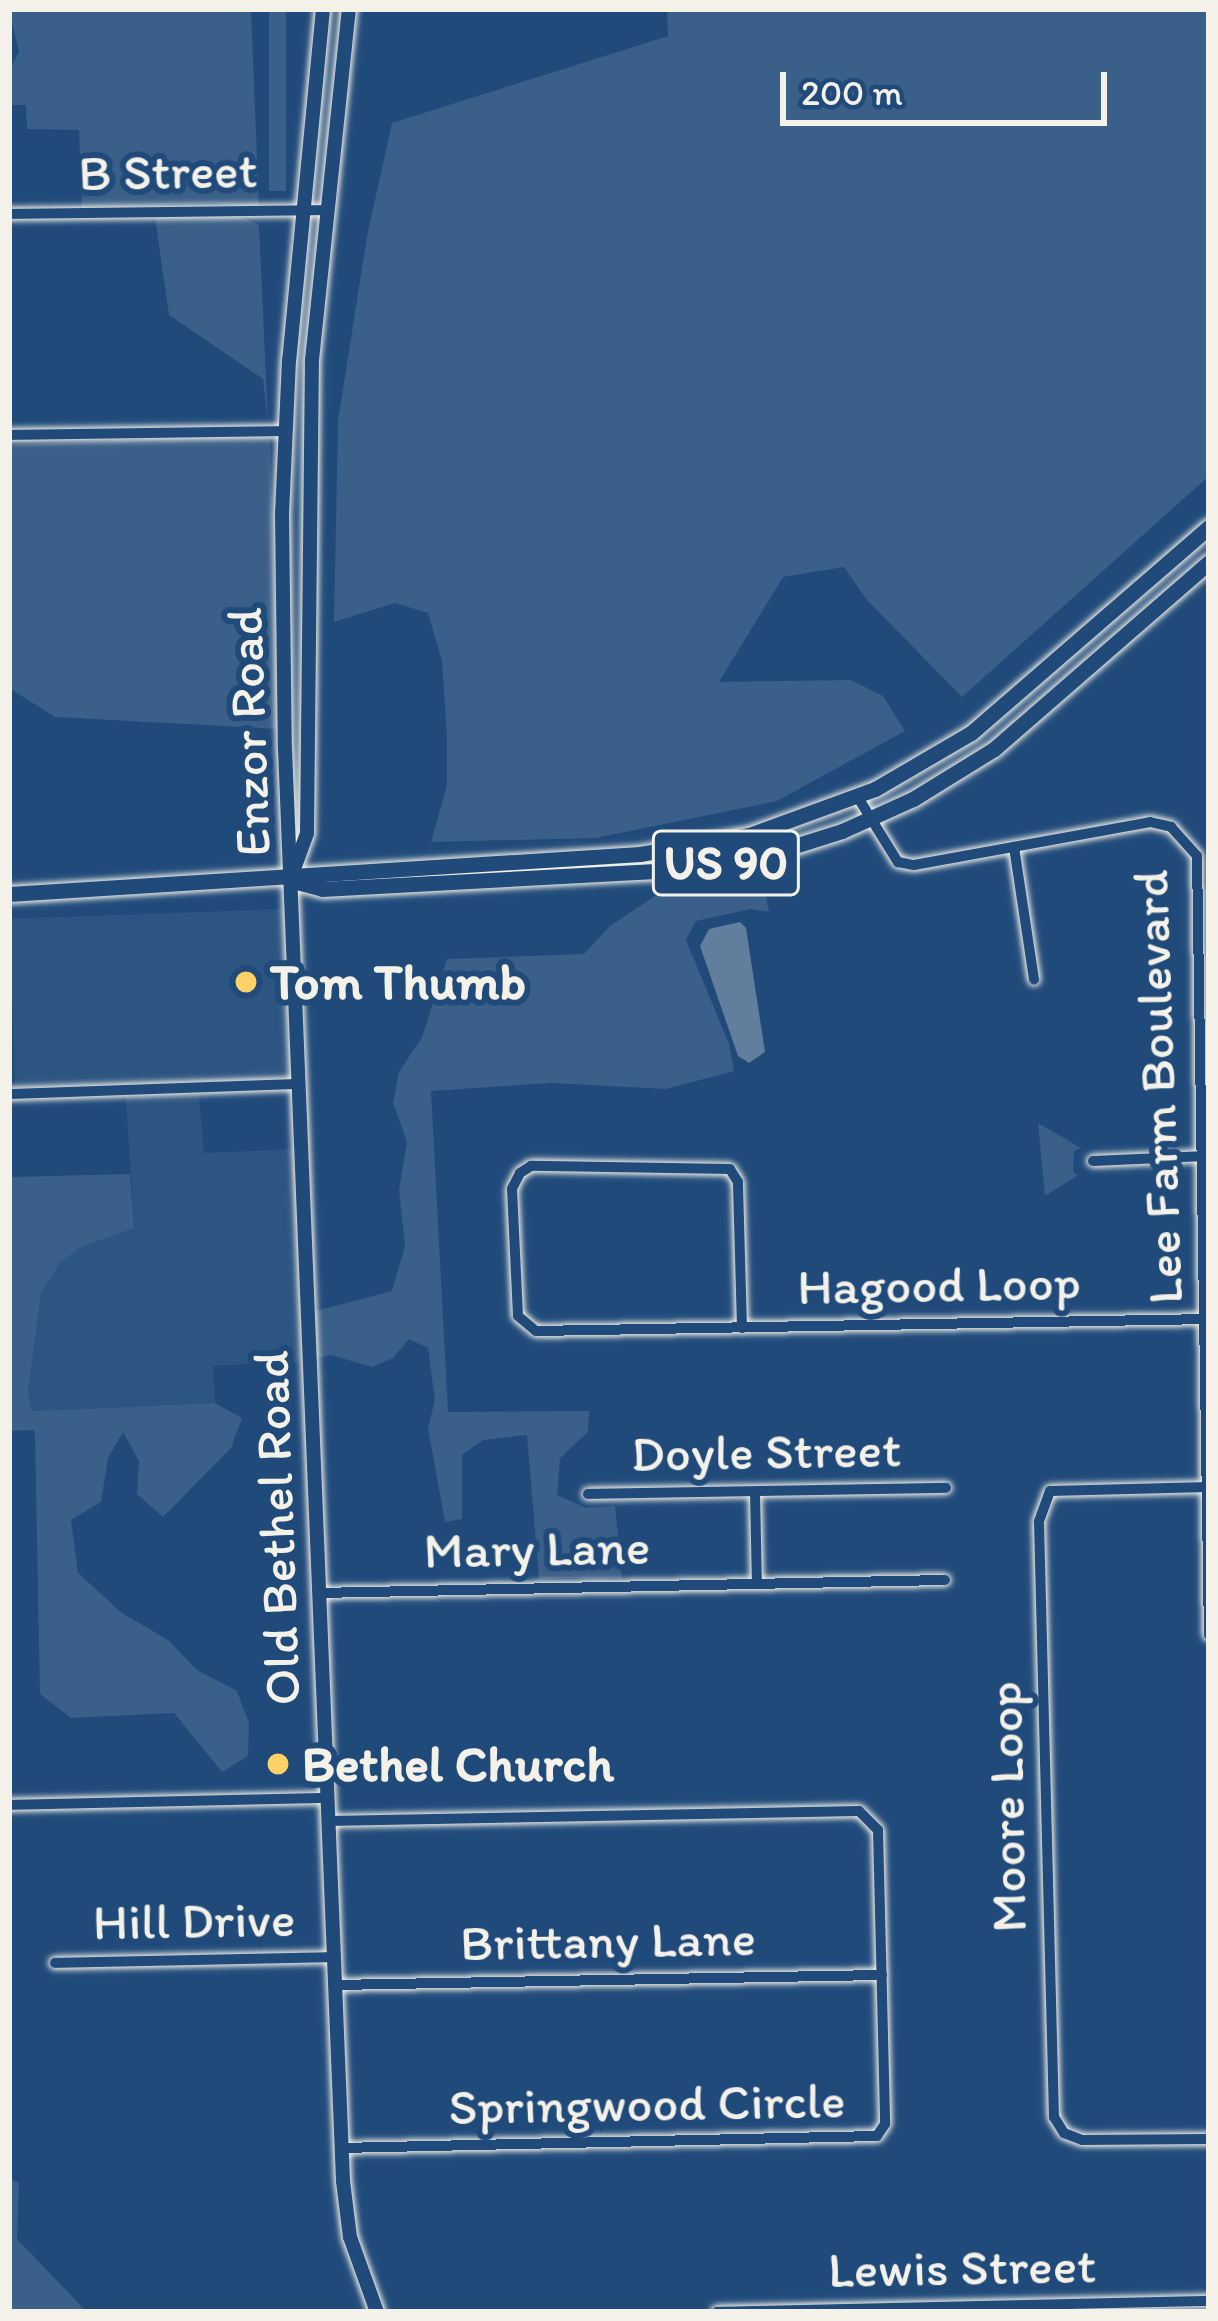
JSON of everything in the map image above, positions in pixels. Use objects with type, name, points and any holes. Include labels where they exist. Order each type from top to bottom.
[{"type":"main road","name":"Enzor Road","points":[[290,880],[282,535],[302,209],[322,16]]},
{"type":"main road","name":"Enzor Road","points":[[290,880],[307,833],[312,360],[348,17]]},
{"type":"main road","name":"US 90","points":[[9,894],[290,880],[323,870],[676,850],[749,835],[857,796],[971,733],[1209,527]]},
{"type":"main road","name":"US 90","points":[[290,880],[322,889],[688,869],[769,854],[869,819],[973,764],[1209,562]]},
{"type":"main road","name":"Old Bethel Road","points":[[290,880],[341,2148],[350,2237],[377,2312]]},
{"type":"street","name":"B Street","points":[[9,214],[328,210]]},
{"type":"street","points":[[9,435],[286,431]]},
{"type":"street","points":[[1086,636],[1103,656]]},
{"type":"street","name":"Lee Farm Boulevard","points":[[857,796],[898,862],[914,865],[1150,822],[1172,827],[1197,856],[1206,1156],[1209,1635]]},
{"type":"street","points":[[1014,847],[1034,979]]},
{"type":"street","points":[[9,1094],[298,1084]]},
{"type":"street","points":[[1093,1161],[1206,1156]]},
{"type":"street","name":"Hagood Loop","points":[[742,1328],[738,1182],[730,1169],[531,1166],[520,1173],[512,1189],[518,1316],[525,1327],[536,1331],[742,1328],[1207,1319]]},
{"type":"street","name":"Moore Loop","points":[[1208,1487],[1050,1491],[1039,1522],[1054,2117],[1064,2133],[1082,2140],[1209,2138]]},
{"type":"street","name":"Doyle Street","points":[[588,1494],[946,1488]]},
{"type":"street","points":[[755,1492],[757,1584]]},
{"type":"street","name":"Mary Lane","points":[[318,1593],[945,1580]]},
{"type":"street","points":[[10,1804],[327,1798]]},
{"type":"street","name":"Springwood Circle","points":[[328,1821],[859,1811],[878,1830],[885,2124],[870,2139],[341,2148]]},
{"type":"street","name":"Hill Drive","points":[[55,1963],[334,1957]]},
{"type":"street","name":"Brittany Lane","points":[[335,1985],[882,1975]]},
{"type":"street","name":"Lewis Street","points":[[717,2312],[1209,2301]]},
{"type":"shaded area","points":[[9,9],[251,9],[259,208],[212,203],[82,208],[79,130],[27,129],[26,105],[9,105],[9,71],[19,52]]},
{"type":"shaded area","points":[[269,9],[286,9],[286,191],[269,191]]},
{"type":"shaded area","points":[[667,9],[1209,9],[1209,476],[962,697],[866,599],[844,567],[783,577],[719,682],[851,680],[883,696],[905,731],[777,801],[596,838],[431,842],[447,785],[447,737],[442,661],[428,613],[395,603],[334,622],[338,421],[367,236],[392,123],[668,36]]},
{"type":"shaded area","points":[[238,215],[259,225],[268,422],[263,379],[169,315],[155,218]]},
{"type":"shaded area","points":[[270,434],[277,729],[55,717],[9,688],[9,445]]},
{"type":"shaded area","points":[[763,879],[769,912],[751,909],[696,921],[686,940],[729,1044],[734,1071],[666,1089],[551,1083],[431,1091],[448,1412],[589,1411],[588,1432],[560,1458],[557,1495],[586,1508],[615,1506],[622,1578],[539,1579],[527,1435],[483,1440],[462,1455],[462,1519],[445,1522],[428,1428],[435,1400],[428,1348],[409,1339],[393,1358],[372,1367],[331,1355],[314,1359],[312,1312],[392,1291],[405,1246],[399,1190],[407,1142],[393,1103],[399,1072],[422,1037],[447,959],[584,954],[610,926],[670,886]]},
{"type":"shaded area","points":[[286,909],[292,1078],[15,1088],[9,919]]},
{"type":"shaded area","points":[[740,922],[746,928],[765,1052],[749,1063],[738,1056],[700,946],[709,929]]},
{"type":"shaded area","points":[[199,1095],[204,1153],[295,1149],[303,1361],[213,1366],[215,1403],[31,1411],[28,1393],[41,1294],[60,1263],[81,1247],[134,1227],[126,1097]]},
{"type":"shaded area","points":[[1038,1123],[1081,1148],[1074,1151],[1073,1172],[1078,1175],[1045,1196]]},
{"type":"shaded area","points":[[130,1174],[134,1228],[81,1247],[60,1263],[41,1294],[28,1393],[32,1411],[215,1403],[242,1418],[231,1448],[163,1517],[137,1494],[139,1461],[123,1432],[108,1458],[101,1502],[71,1520],[78,1573],[122,1613],[168,1640],[197,1670],[237,1691],[249,1723],[248,1756],[222,1772],[174,1713],[71,1718],[40,1694],[35,1436],[34,1430],[9,1431],[9,1177]]},
{"type":"shaded area","points":[[9,2178],[19,2183],[17,2239],[87,2312],[9,2312]]},
{"type":"place","name":"Tom Thumb","points":[[246,982]]},
{"type":"place","name":"Bethel Church","points":[[278,1764]]}]
